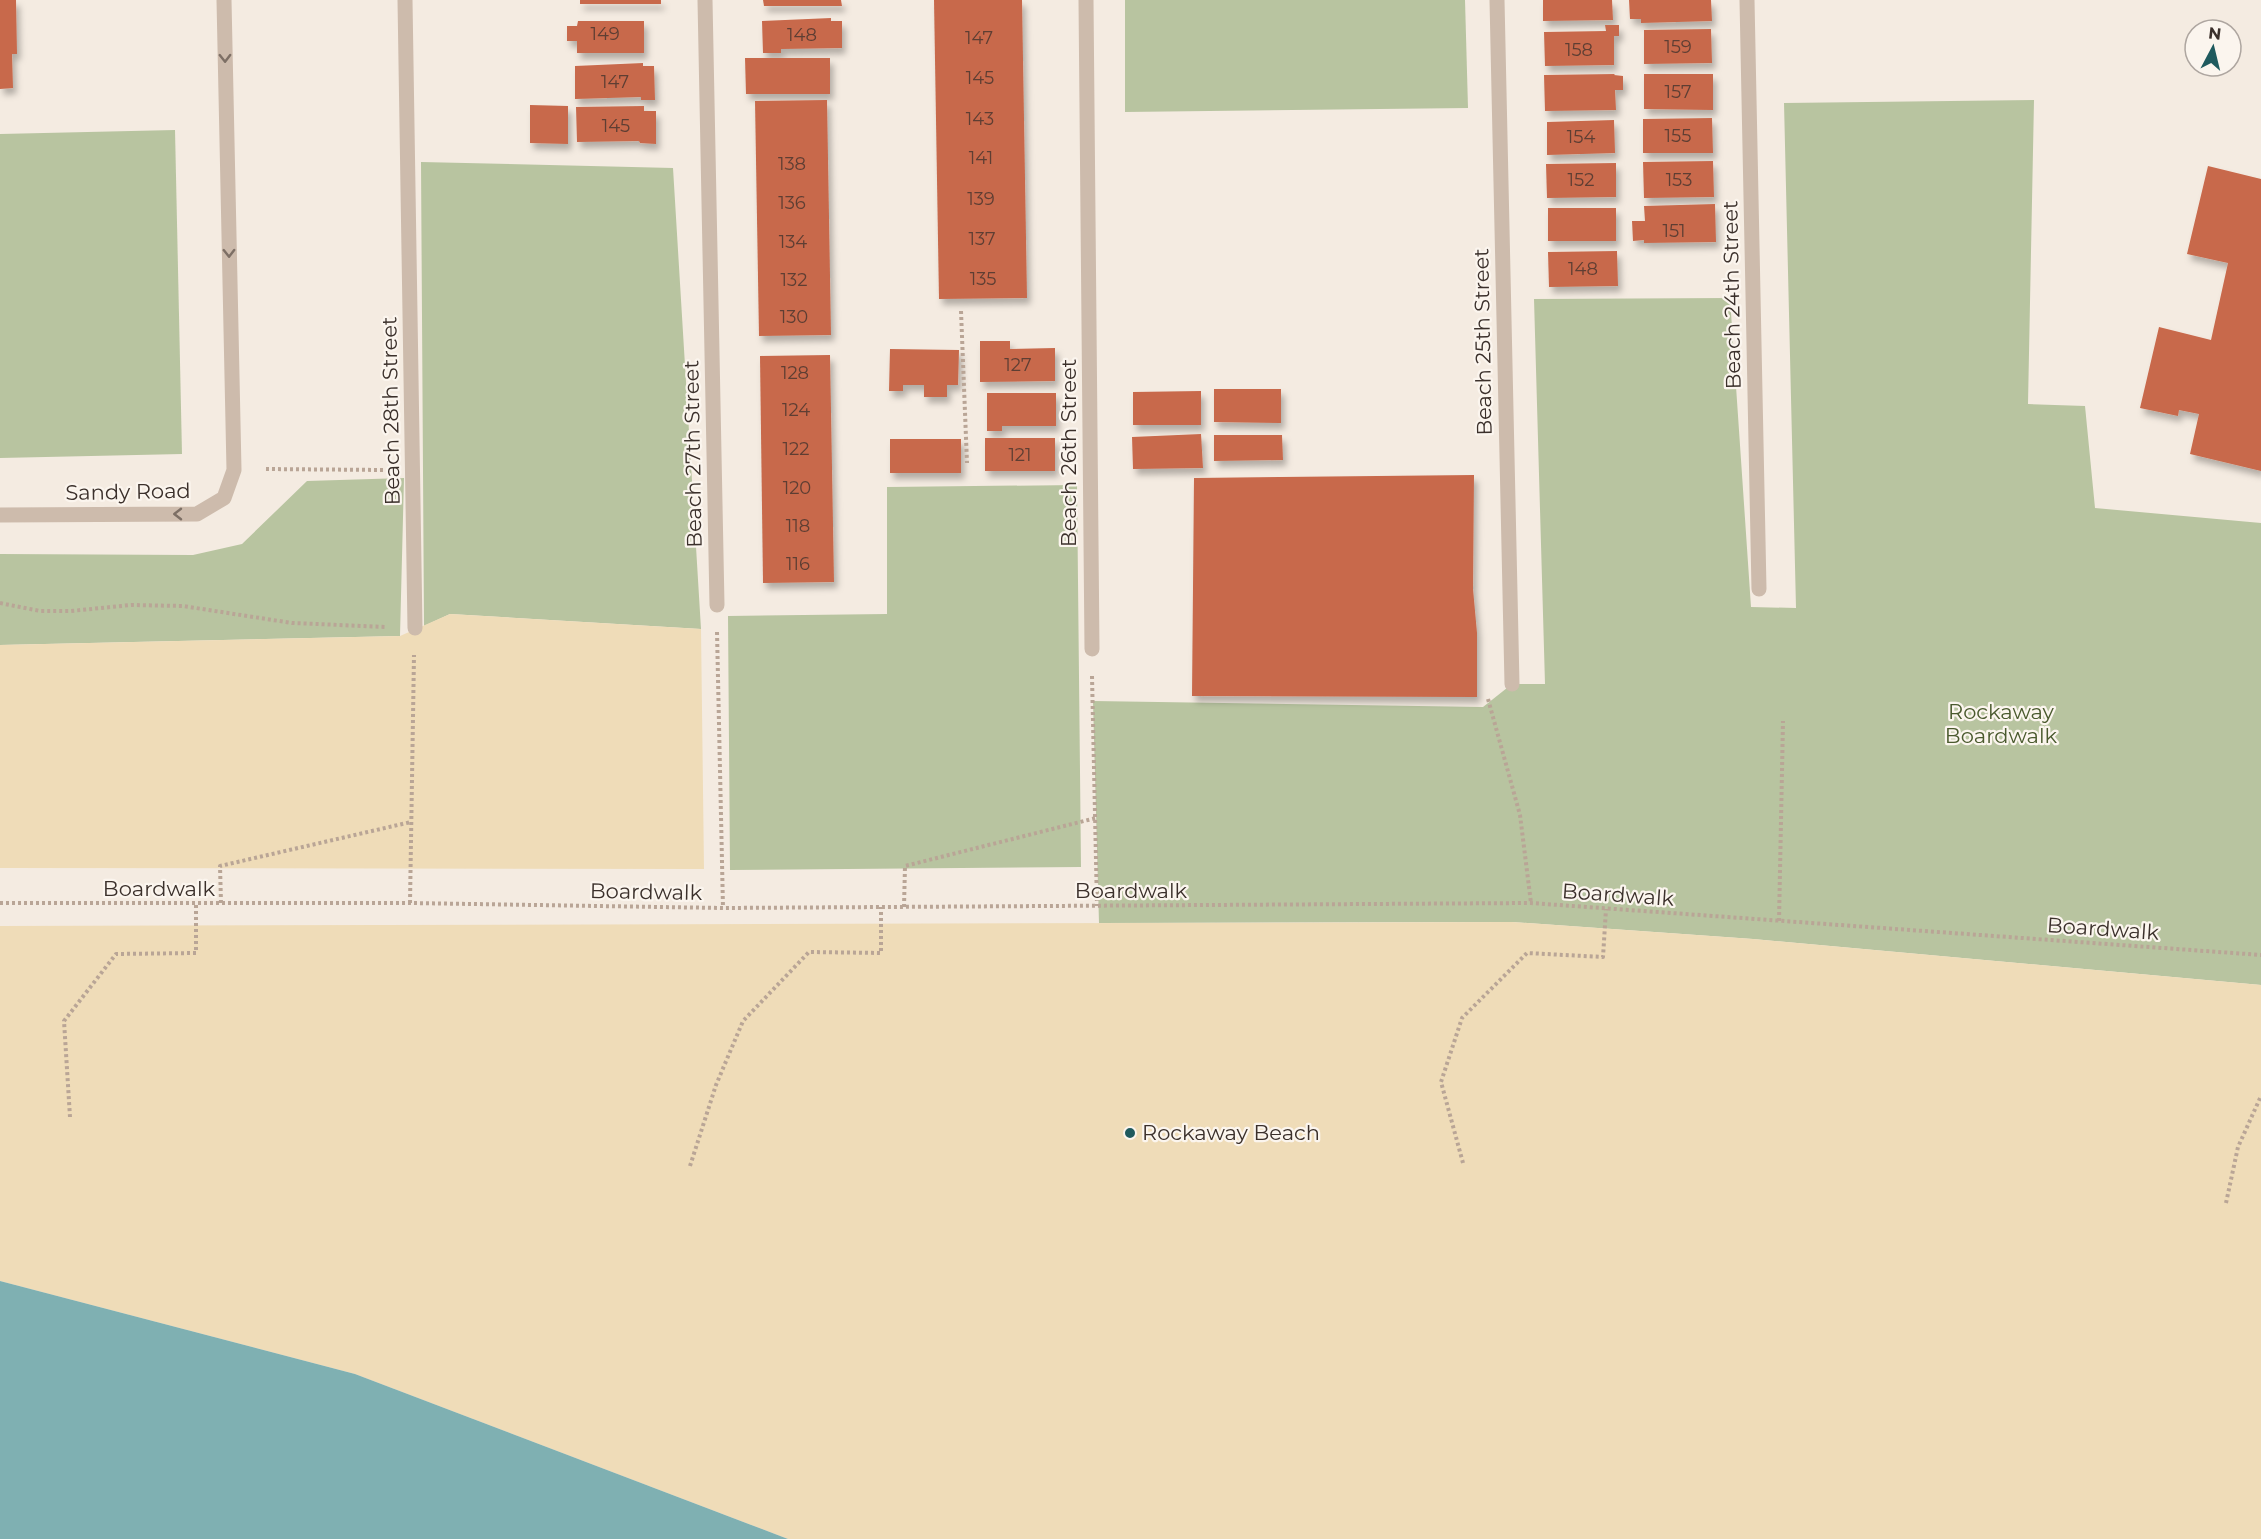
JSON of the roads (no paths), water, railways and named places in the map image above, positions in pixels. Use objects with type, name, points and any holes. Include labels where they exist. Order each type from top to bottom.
[{"type":"street","name":"Sandy Road","points":[[0,515],[198,514],[224,498],[234,470],[224,0]]},
{"type":"street","name":"Beach 28th Street","points":[[405,0],[415,628]]},
{"type":"street","name":"Beach 27th Street","points":[[705,0],[717,605]]},
{"type":"street","name":"Beach 26th Street","points":[[1086,0],[1092,649]]},
{"type":"street","name":"Beach 25th Street","points":[[1497,0],[1512,684]]},
{"type":"street","name":"Beach 24th Street","points":[[1747,0],[1759,589]]},
{"type":"water","points":[[0,1281],[355,1374],[788,1539],[0,1539]]},
{"type":"place","name":"Rockaway Beach","points":[[1130,1133]]},
{"type":"park label","name":"Rockaway Boardwalk","points":[[2001,724]]}]
